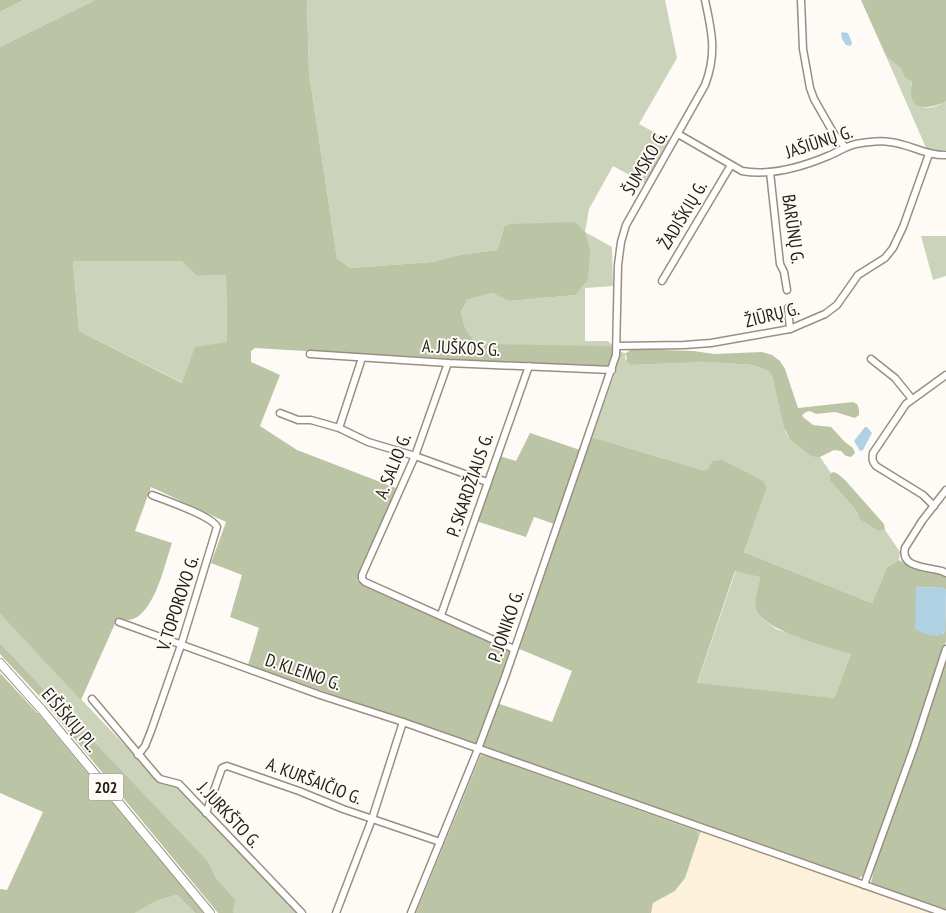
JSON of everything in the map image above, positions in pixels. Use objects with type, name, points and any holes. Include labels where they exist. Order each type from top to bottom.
[{"type":"main road","name":"EIŠIŠKIŲ PL.","points":[[0,663],[42,710],[210,913]]},
{"type":"street","name":"ŠUMSKO G.","points":[[617,346],[618,264],[624,232],[706,85],[711,68],[713,36],[705,0]]},
{"type":"street","points":[[801,0],[802,50],[810,88],[830,128],[845,147]]},
{"type":"street","name":"JAŠIŪNŲ G.","points":[[678,134],[742,171],[753,173],[770,172],[816,161],[845,147],[856,144],[885,141],[898,143],[929,154],[946,155]]},
{"type":"street","name":"ŽIŪRŲ G.","points":[[617,346],[698,344],[790,329],[830,310],[841,300],[858,275],[884,258],[893,248],[929,154]]},
{"type":"street","name":"ŽADIŠKIŲ G.","points":[[662,281],[731,165]]},
{"type":"street","name":"BARŪNŲ G.","points":[[770,172],[780,264],[784,272],[786,290]]},
{"type":"street","points":[[788,308],[790,329]]},
{"type":"street","name":"P. JONIKO G.","points":[[411,913],[478,749],[612,370],[617,346]]},
{"type":"street","name":"A. JUŠKOS G.","points":[[310,354],[448,363],[612,370]]},
{"type":"street","points":[[339,428],[362,358]]},
{"type":"street","points":[[871,359],[894,378],[912,399]]},
{"type":"street","name":"A. SALIO G.","points":[[441,615],[365,582],[362,579],[362,574],[415,456],[448,363]]},
{"type":"street","name":"P. SKARDŽIAUS G.","points":[[441,615],[529,366]]},
{"type":"street","points":[[934,506],[923,495],[876,466],[873,462],[873,453],[906,404],[946,374]]},
{"type":"street","points":[[280,413],[298,420],[311,420],[339,428],[368,442],[415,456],[487,482]]},
{"type":"street","points":[[946,490],[910,539],[905,548],[904,557],[910,563],[946,573]]},
{"type":"street","name":"V. TOPOROVO G.","points":[[138,755],[145,746],[181,645],[217,527],[215,522],[152,495]]},
{"type":"street","points":[[441,615],[514,649]]},
{"type":"street","name":"D. KLEINO G.","points":[[118,622],[944,913]]},
{"type":"street","points":[[864,885],[914,747],[946,649]]},
{"type":"street","name":"J. JURKŠTO G.","points":[[92,699],[160,779],[179,784],[302,913]]},
{"type":"street","points":[[336,913],[372,819],[404,722]]},
{"type":"street","name":"A. KURŠAIČIO G.","points":[[206,813],[222,768],[227,766],[440,842]]},
{"type":"shaded area","points":[[704,825],[946,909],[946,913],[651,913],[653,903],[676,891],[685,878]]},
{"type":"green space","points":[[0,0],[24,0],[0,12]]},
{"type":"green space","points":[[24,0],[95,0],[0,47],[0,12]]},
{"type":"green space","points":[[95,0],[307,0],[309,73],[337,258],[350,268],[432,262],[459,255],[496,250],[504,227],[511,224],[575,222],[585,232],[590,250],[588,279],[576,295],[510,301],[492,293],[467,300],[461,312],[462,317],[469,334],[480,344],[610,346],[613,352],[608,367],[255,348],[251,351],[251,362],[280,375],[260,426],[297,450],[396,488],[357,581],[512,651],[494,702],[552,722],[572,671],[517,648],[560,526],[534,517],[526,537],[476,521],[500,456],[516,461],[530,433],[586,452],[592,437],[702,470],[707,469],[713,461],[722,460],[763,481],[767,488],[744,552],[872,603],[887,567],[899,560],[910,566],[946,576],[946,590],[946,641],[916,734],[866,873],[858,879],[248,665],[259,628],[230,617],[242,575],[211,563],[226,522],[151,487],[135,531],[172,543],[162,575],[152,600],[138,617],[129,620],[117,619],[81,700],[0,614],[0,47]],"holes":[[[73,261],[182,261],[197,276],[226,275],[227,342],[195,347],[182,383],[79,331]],[[735,571],[760,577],[756,608],[761,616],[770,624],[798,637],[851,654],[834,698],[697,683]],[[918,587],[943,588],[946,590],[945,631],[943,634],[916,589]]]},
{"type":"green space","points":[[307,0],[665,0],[677,58],[639,124],[670,141],[646,184],[613,166],[589,209],[585,232],[612,247],[613,286],[585,288],[585,341],[608,341],[614,347],[614,351],[626,353],[625,358],[631,365],[708,362],[753,365],[768,371],[772,376],[786,433],[790,440],[815,457],[820,457],[831,473],[829,476],[830,481],[858,515],[879,531],[885,530],[900,552],[899,560],[887,567],[872,603],[744,552],[767,488],[714,461],[707,469],[702,470],[592,437],[616,370],[608,367],[613,352],[480,344],[472,338],[465,326],[461,312],[467,300],[492,293],[511,301],[576,295],[584,284],[504,227],[496,250],[459,255],[432,262],[350,268],[337,258],[309,73]]},
{"type":"green space","points":[[861,0],[946,0],[945,102],[929,107],[918,106],[914,103],[911,90],[912,81],[905,78],[901,69],[886,56]]},
{"type":"green space","points":[[886,56],[901,69],[905,78],[912,80],[912,97],[919,106],[931,107],[946,101],[946,150],[927,150]]},
{"type":"green space","points":[[921,236],[946,236],[946,276],[933,280]]},
{"type":"green space","points":[[73,261],[183,261],[197,276],[226,275],[227,342],[183,383],[79,331]]},
{"type":"green space","points":[[632,349],[694,351],[714,354],[762,352],[772,355],[780,361],[785,369],[798,408],[853,402],[857,404],[859,415],[855,418],[835,412],[816,414],[810,411],[802,415],[813,425],[831,427],[853,448],[855,453],[851,457],[846,456],[841,451],[834,450],[820,457],[815,457],[790,440],[784,427],[772,376],[768,371],[753,365],[708,362],[631,365],[627,362],[626,353]]},
{"type":"green space","points":[[834,472],[845,480],[884,524],[885,530],[879,531],[861,520],[855,509],[830,481],[829,476]]},
{"type":"green space","points":[[736,570],[760,577],[756,608],[763,619],[776,629],[851,654],[834,698],[697,684]]},
{"type":"green space","points":[[0,614],[157,779],[177,786],[299,913],[234,913],[236,900],[216,878],[208,861],[0,643]]},
{"type":"green space","points":[[0,643],[208,861],[216,878],[236,900],[234,913],[218,913],[40,697],[0,654]]},
{"type":"green space","points":[[946,662],[946,909],[871,883],[875,865]]},
{"type":"green space","points":[[0,673],[40,716],[204,913],[195,913],[177,895],[158,900],[135,913],[0,913],[0,889],[7,890],[43,812],[0,793]]},
{"type":"green space","points":[[483,747],[704,825],[699,837],[697,831],[487,756],[480,757]]},
{"type":"green space","points":[[483,756],[697,831],[699,837],[685,878],[675,891],[653,903],[651,913],[416,913],[480,757]]},
{"type":"green space","points":[[177,895],[195,913],[135,913],[158,900]]},
{"type":"water","points":[[842,32],[848,33],[852,43],[851,46],[846,45],[842,39]]},
{"type":"water","points":[[865,427],[872,433],[863,450],[860,451],[854,441]]},
{"type":"water","points":[[918,587],[943,588],[946,590],[945,631],[942,634],[935,636],[915,629],[916,589]]}]
